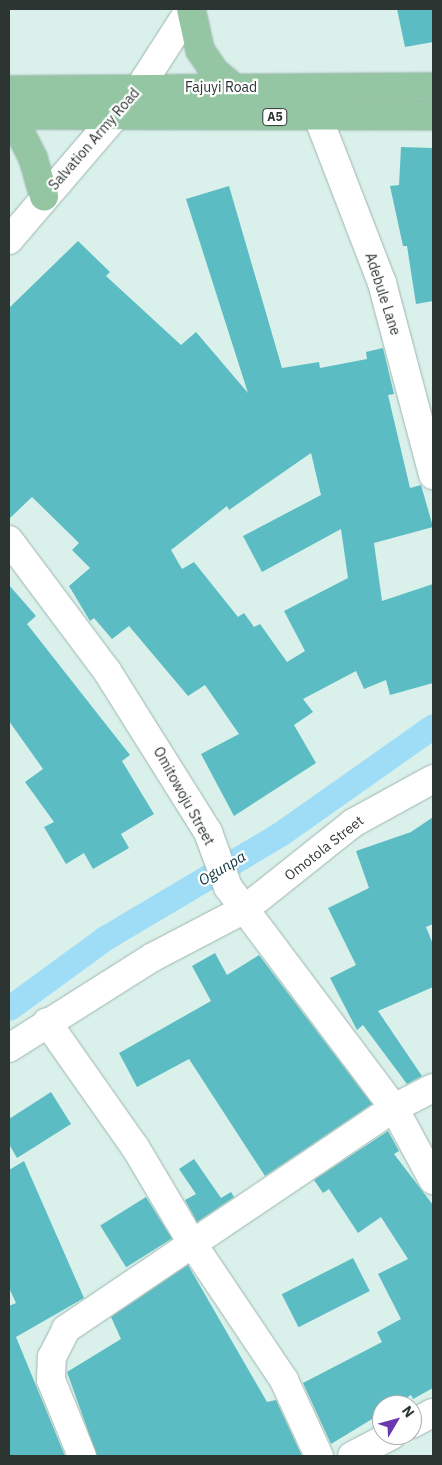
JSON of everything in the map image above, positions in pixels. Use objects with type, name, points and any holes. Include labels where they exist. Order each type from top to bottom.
[{"type":"highway","points":[[191,9],[200,50],[214,72],[234,87]]},
{"type":"highway","name":"Fajuyi Road","points":[[9,107],[140,87],[433,87]]},
{"type":"highway","points":[[9,107],[33,158],[44,196]]},
{"type":"highway","name":"A5","points":[[9,107],[118,116],[433,116]]},
{"type":"street","name":"Salvation Army Road","points":[[9,240],[44,196],[118,116],[140,87],[191,9]]},
{"type":"street","name":"Adebule Lane","points":[[318,117],[382,283],[433,475]]},
{"type":"street","name":"Omitowoju Street","points":[[9,540],[107,671],[208,832],[228,887],[394,1108],[433,1180]]},
{"type":"street","name":"Omotola Street","points":[[9,1048],[47,1022],[153,957],[246,910],[353,823],[433,779]]},
{"type":"street","points":[[47,1022],[135,1147],[192,1244],[284,1380],[319,1456]]},
{"type":"street","points":[[82,1456],[52,1380],[52,1356],[66,1329],[394,1108],[433,1088]]},
{"type":"street","points":[[352,1456],[373,1445]]},
{"type":"building","points":[[397,9],[433,9],[433,42],[405,47]]},
{"type":"building","points":[[401,147],[433,148],[433,301],[416,304],[407,246],[403,246],[390,186],[399,185]]},
{"type":"building","points":[[229,186],[282,368],[319,362],[320,368],[367,359],[366,352],[383,348],[394,394],[388,395],[410,488],[421,485],[433,527],[374,543],[382,601],[433,584],[433,683],[390,695],[386,680],[364,689],[356,671],[303,699],[313,712],[294,725],[316,763],[234,816],[201,754],[239,734],[205,685],[188,696],[129,626],[112,639],[94,618],[90,621],[69,586],[90,568],[72,550],[79,543],[32,497],[9,519],[9,308],[78,241],[110,272],[106,276],[181,345],[196,332],[248,393],[186,199]],"holes":[[[311,453],[321,495],[243,536],[262,572],[341,529],[348,578],[284,611],[305,651],[287,662],[260,624],[254,627],[244,613],[238,617],[194,562],[182,569],[171,550],[227,506],[229,510]]]},
{"type":"building","points":[[9,585],[36,616],[27,624],[130,755],[122,761],[154,814],[121,834],[129,848],[93,869],[84,853],[66,864],[44,827],[54,822],[25,782],[43,769],[9,721]]},
{"type":"building","points":[[433,817],[433,924],[426,927],[433,944],[433,987],[378,1011],[422,1076],[407,1084],[363,1025],[357,1030],[330,978],[356,965],[328,908],[369,888],[356,851],[411,832]]},
{"type":"building","points":[[215,953],[227,975],[259,955],[372,1104],[265,1176],[189,1059],[137,1087],[119,1053],[211,1001],[192,966]]},
{"type":"building","points":[[51,1092],[71,1124],[17,1158],[9,1144],[9,1119]]},
{"type":"building","points":[[388,1131],[399,1151],[394,1154],[433,1205],[433,1388],[420,1395],[372,1395],[372,1419],[331,1444],[303,1383],[382,1342],[377,1332],[401,1319],[378,1274],[408,1259],[381,1217],[358,1233],[329,1189],[323,1193],[314,1180]]},
{"type":"building","points":[[194,1159],[221,1198],[231,1192],[234,1197],[197,1222],[185,1200],[196,1194],[179,1169]]},
{"type":"building","points":[[24,1161],[84,1298],[16,1337],[65,1456],[9,1456],[9,1306],[16,1303],[9,1288],[9,1170]]},
{"type":"building","points":[[146,1197],[172,1239],[126,1267],[100,1226]]},
{"type":"building","points":[[353,1258],[370,1291],[299,1327],[282,1294]]},
{"type":"building","points":[[188,1265],[267,1402],[276,1400],[302,1456],[97,1456],[67,1372],[121,1339],[111,1317]]},
{"type":"waterway","name":"Ogunpa","points":[[9,1008],[105,938],[280,834],[433,726]]}]
